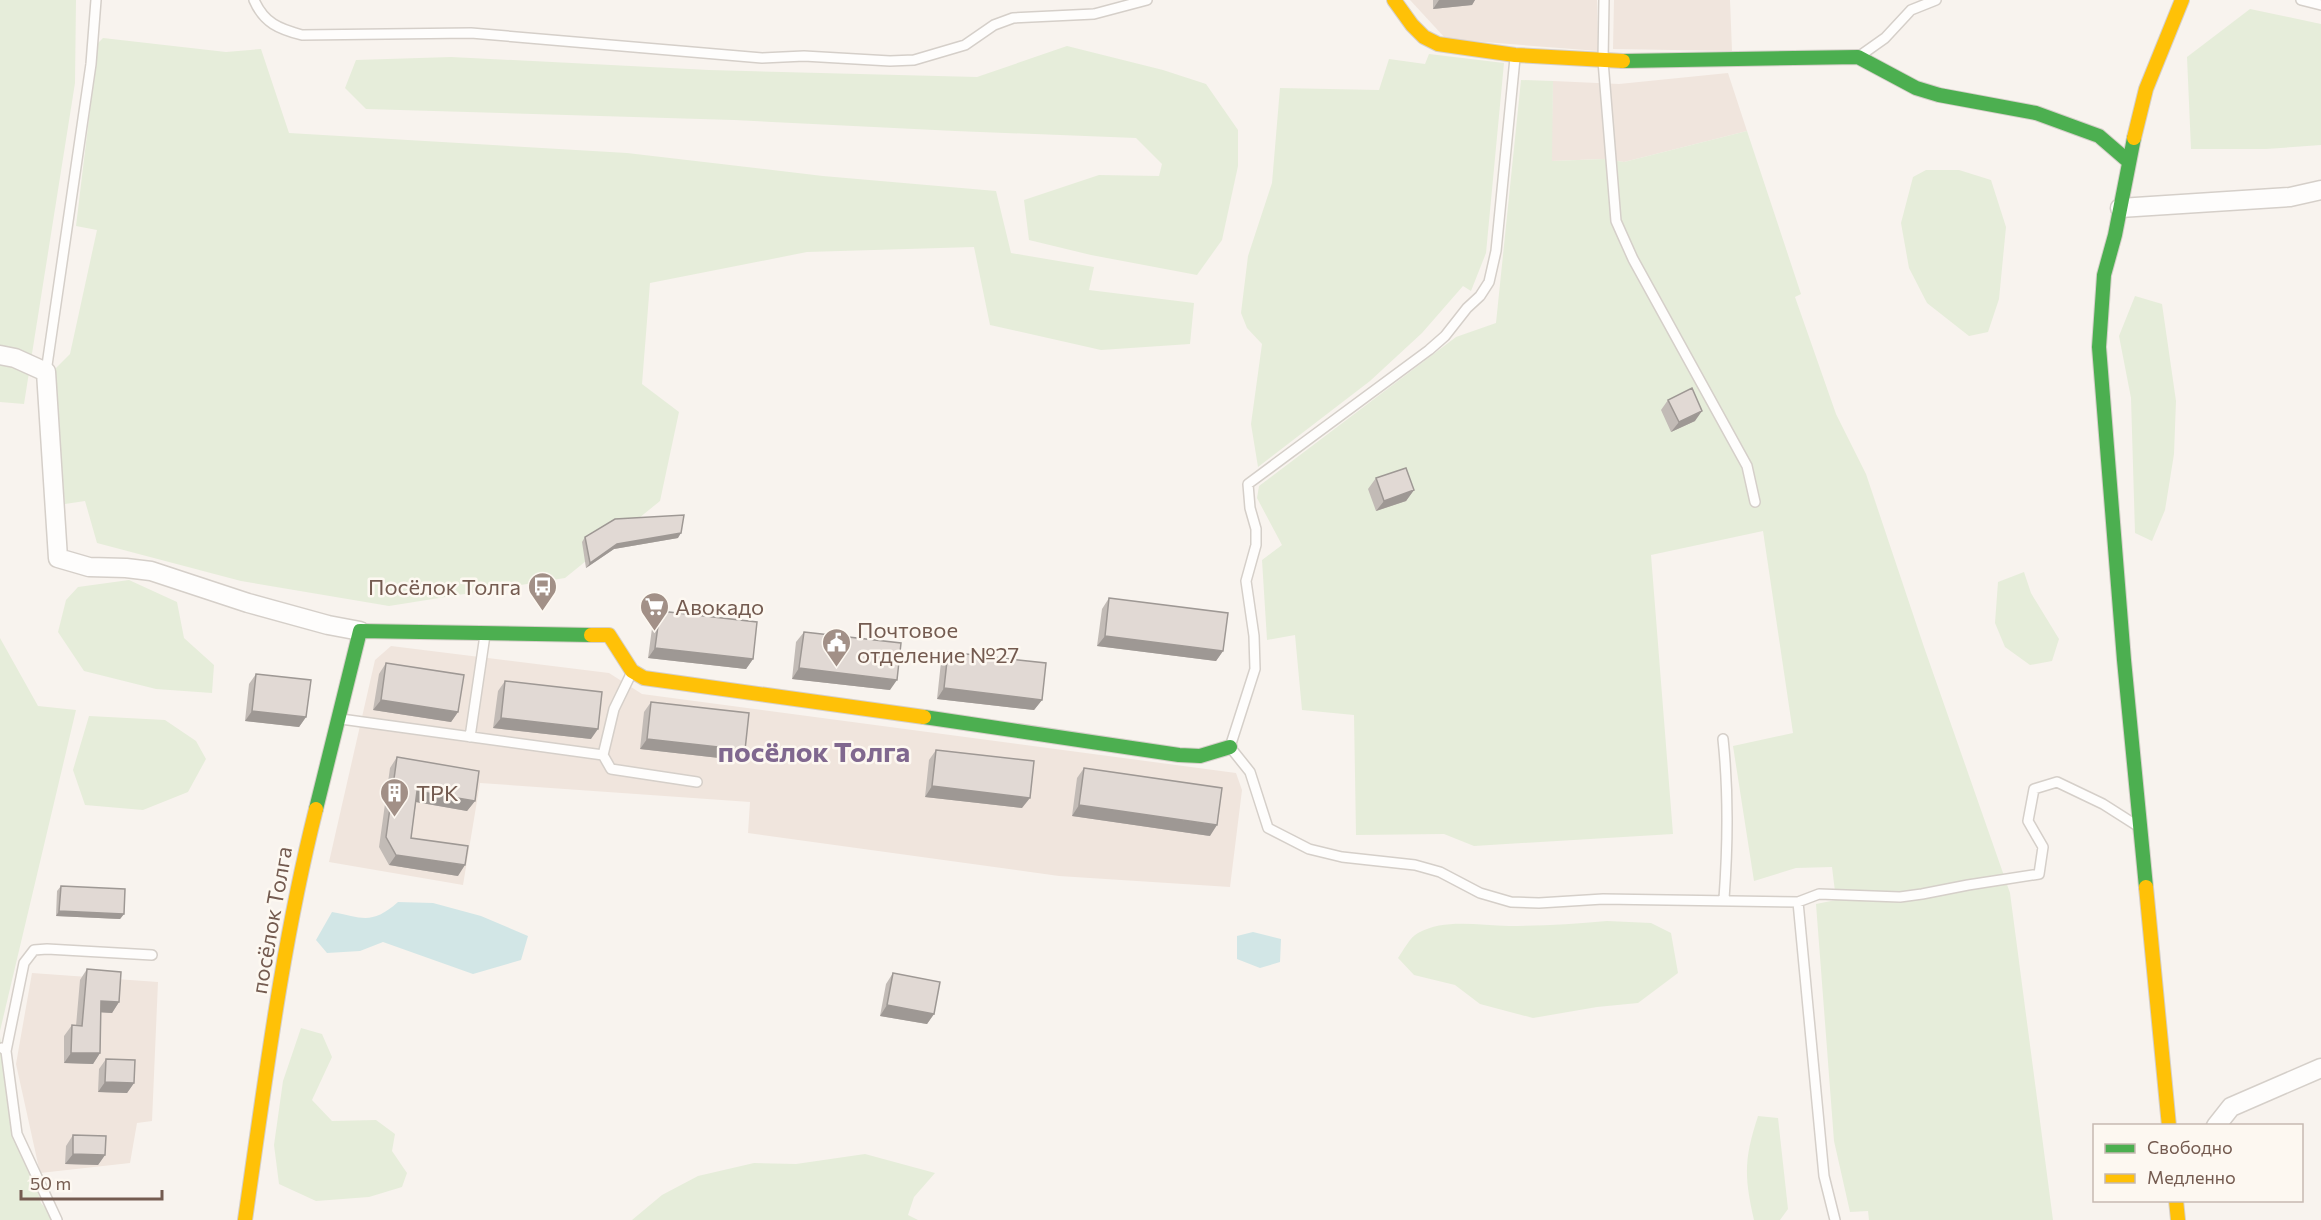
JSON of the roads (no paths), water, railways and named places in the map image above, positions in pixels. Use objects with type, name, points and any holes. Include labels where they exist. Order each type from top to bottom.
[{"type":"street","points":[[1394,0],[1412,25],[1438,44],[1515,55],[1603,61],[1858,57],[1916,88],[1940,95],[2036,113],[2099,136],[2128,161]]},
{"type":"street","points":[[2169,1124],[2124,660],[2099,347],[2104,275],[2120,208],[2128,161],[2146,89],[2182,0]]},
{"type":"street","points":[[2120,208],[2290,197],[2321,190]]},
{"type":"street","points":[[0,355],[15,358],[46,372],[57,558],[89,567],[151,571],[248,603],[328,625],[360,631],[609,635],[632,671],[644,678],[1179,755],[1200,756],[1230,747]]},
{"type":"street","name":"посёлок Толга","points":[[245,1220],[280,982],[299,875],[360,631]]},
{"type":"street","points":[[2217,1124],[2231,1107],[2321,1068]]},
{"type":"street","points":[[2176,1202],[2178,1220]]},
{"type":"lane","points":[[46,372],[91,64],[96,0]]},
{"type":"lane","points":[[254,0],[260,13],[276,28],[302,35],[471,33],[762,58],[804,56],[890,61],[914,60],[965,45],[994,25],[1013,18],[1094,14],[1147,0]]},
{"type":"lane","points":[[1604,0],[1603,61],[1616,221],[1633,259],[1747,466],[1755,502]]},
{"type":"lane","points":[[1858,57],[1885,38],[1911,10],[1936,0]]},
{"type":"lane","points":[[2301,0],[2321,5]]},
{"type":"lane","points":[[1515,55],[1496,251],[1489,282],[1480,296],[1429,350],[1248,484],[1257,545],[1246,581],[1254,636],[1255,669],[1230,747],[1250,772],[1268,828],[1309,849],[1342,856],[1415,865],[1440,872],[1480,893],[1510,902],[1539,903],[1603,899],[1664,901],[1724,899],[1798,902],[1819,894],[1911,896],[2039,874],[2043,848],[2028,821],[2034,789],[2057,782],[2103,804],[2140,828]]},
{"type":"lane","points":[[470,737],[486,632]]},
{"type":"lane","points":[[632,671],[614,709],[603,755],[611,769],[697,782]]},
{"type":"lane","points":[[338,718],[603,755]]},
{"type":"lane","points":[[1723,739],[1729,828],[1724,899]]},
{"type":"lane","points":[[1798,902],[1824,1176],[1835,1220]]},
{"type":"lane","points":[[57,1220],[17,1134],[3,1049],[24,963],[34,950],[47,949],[152,955]]},
{"type":"place","name":"Посёлок Толга","points":[[542,612]]},
{"type":"place","name":"Авокадо","points":[[654,632]]},
{"type":"place","name":"Почтовое отделение №27","points":[[836,668]]},
{"type":"place","name":"ТРК","points":[[395,818]]},
{"type":"district","name":"посёлок Толга","points":[[814,751]]}]
